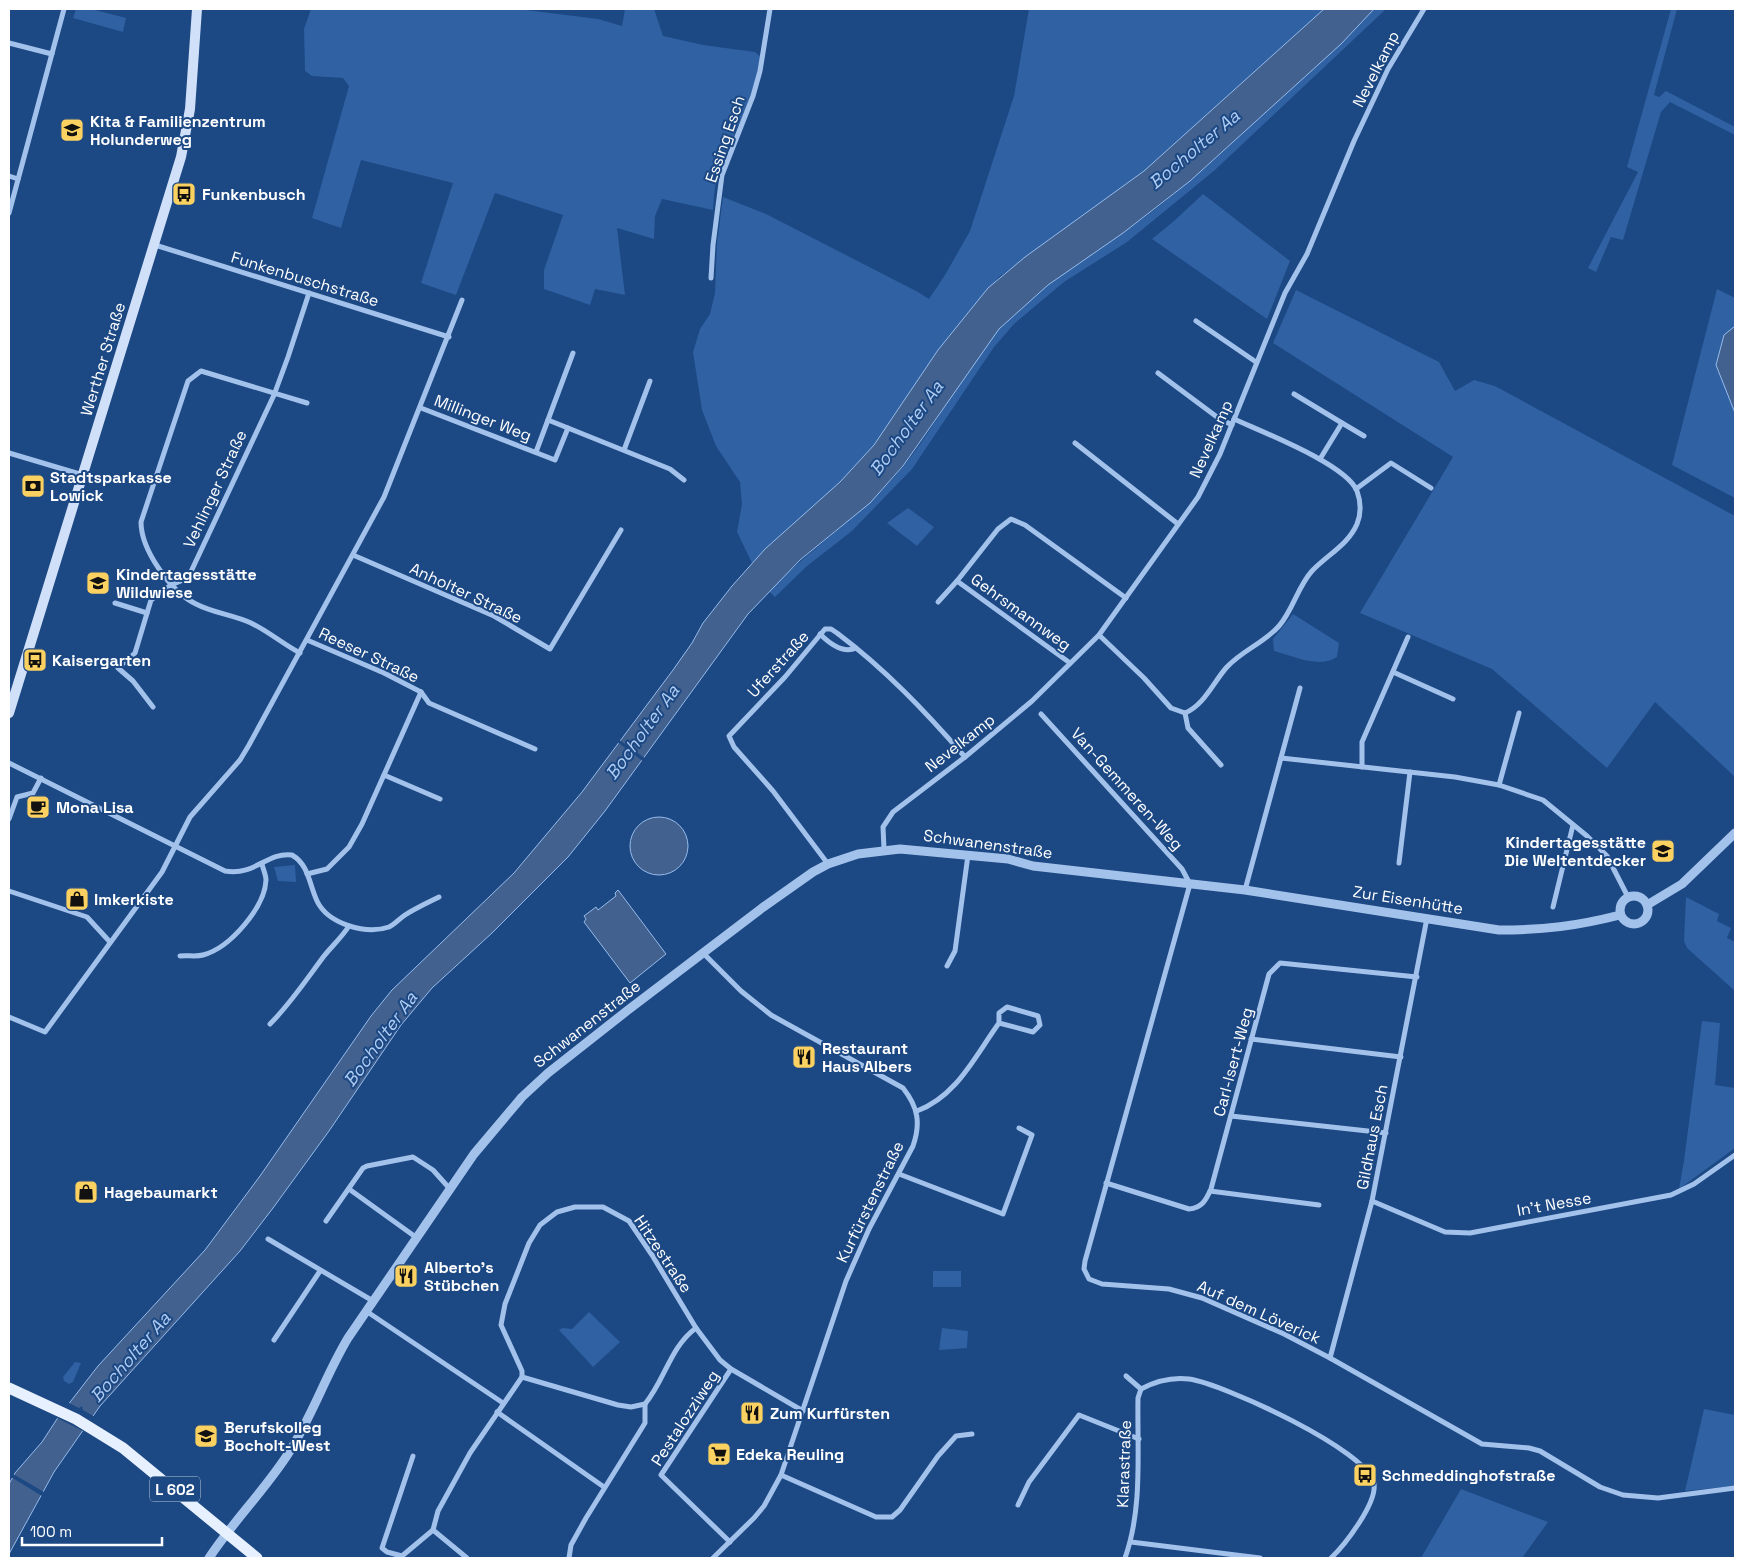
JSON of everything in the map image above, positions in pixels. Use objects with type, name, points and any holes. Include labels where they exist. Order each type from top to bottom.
[{"type":"main road","name":"Werther Straße","points":[[9,713],[12,692],[155,245],[180,157],[188,122],[197,9]]},
{"type":"main road","name":"L 602","points":[[9,1388],[99,1432],[151,1469],[257,1558]]},
{"type":"street","points":[[9,213],[64,9]]},
{"type":"street","name":"Essing Esch","points":[[711,278],[713,245],[722,175],[753,96],[760,71],[770,9]]},
{"type":"street","name":"Nevelkamp","points":[[884,850],[883,827],[893,812],[965,757],[1032,701],[1100,635],[1210,478],[1285,294],[1306,254],[1354,141],[1388,69],[1424,9]]},
{"type":"street","points":[[9,42],[52,54]]},
{"type":"street","points":[[9,176],[18,179]]},
{"type":"street","name":"Funkenbuschstraße","points":[[155,245],[449,336]]},
{"type":"street","name":"Vehlinger Straße","points":[[153,707],[133,682],[118,668],[135,653],[151,600],[171,585],[188,578],[274,395],[309,293]]},
{"type":"street","points":[[9,1017],[45,1032],[162,872],[190,816],[240,760],[384,497],[421,408],[462,300]]},
{"type":"street","points":[[1196,321],[1256,362]]},
{"type":"street","name":"Millinger Weg","points":[[536,452],[573,353]]},
{"type":"street","points":[[300,653],[251,623],[196,604],[171,585],[146,548],[141,534],[141,522],[188,381],[201,371],[274,395],[308,403]]},
{"type":"street","points":[[1158,373],[1217,417],[1320,459],[1345,476],[1356,489],[1360,513],[1356,526],[1348,537],[1338,549],[1311,572],[1279,626],[1226,668],[1199,704],[1185,713]]},
{"type":"street","points":[[624,450],[650,381]]},
{"type":"street","points":[[1294,394],[1364,436]]},
{"type":"street","name":"Millinger Weg","points":[[421,408],[555,460],[568,428]]},
{"type":"street","name":"Millinger Weg","points":[[548,420],[670,468],[684,480]]},
{"type":"street","points":[[1320,459],[1342,424]]},
{"type":"street","points":[[1075,443],[1178,524]]},
{"type":"street","points":[[9,453],[82,475]]},
{"type":"street","points":[[1356,489],[1391,463],[1431,488]]},
{"type":"street","name":"Gehrsmannweg","points":[[938,602],[998,529],[1012,519],[1025,525],[1126,598]]},
{"type":"street","name":"Anholter Straße","points":[[353,555],[494,616],[550,649],[621,530]]},
{"type":"street","name":"Gehrsmannweg","points":[[957,580],[1070,663]]},
{"type":"street","points":[[115,603],[147,613]]},
{"type":"street","name":"Uferstraße","points":[[828,864],[773,791],[734,747],[729,736],[785,676],[825,629],[831,629],[856,648],[921,706],[965,757]]},
{"type":"street","points":[[820,634],[828,642],[841,649],[851,650],[856,648]]},
{"type":"street","points":[[1100,635],[1144,678],[1171,708],[1185,713]]},
{"type":"street","points":[[1362,767],[1362,742],[1408,637]]},
{"type":"street","name":"Reeser Straße","points":[[307,640],[384,673],[421,692],[429,703],[535,749]]},
{"type":"street","points":[[1393,672],[1453,698]]},
{"type":"street","points":[[1245,890],[1300,688]]},
{"type":"street","name":"Reeser Straße","points":[[307,874],[327,869],[349,847],[362,824],[421,692]]},
{"type":"street","points":[[1185,713],[1188,728],[1221,765]]},
{"type":"street","points":[[1499,785],[1519,713]]},
{"type":"street","name":"Van-Gemmeren-Weg","points":[[1041,714],[1182,869],[1190,884]]},
{"type":"street","points":[[1281,758],[1410,772],[1499,785],[1543,800],[1607,856],[1628,897]]},
{"type":"street","points":[[9,763],[225,871],[249,870],[273,857],[292,855],[304,865],[317,902],[330,915],[349,926],[364,929],[388,927],[416,908],[439,897]]},
{"type":"street","points":[[1399,863],[1410,772]]},
{"type":"street","points":[[384,775],[440,798]]},
{"type":"street","points":[[9,819],[18,797],[33,793],[41,778]]},
{"type":"street","points":[[1553,907],[1573,825]]},
{"type":"street","points":[[1647,905],[1682,884],[1735,833]]},
{"type":"street","name":"Schwanenstraße","points":[[209,1558],[226,1533],[288,1455],[298,1438],[332,1364],[450,1189],[500,1121],[538,1082],[628,1010],[762,908],[828,864],[858,854],[884,850],[917,849],[1008,858],[1033,866],[1190,884]]},
{"type":"street","points":[[947,966],[955,951],[968,854]]},
{"type":"street","points":[[180,956],[203,955],[222,946],[235,935],[256,909],[262,895],[266,879],[262,864]]},
{"type":"street","name":"Zur Eisenhütte","points":[[1190,884],[1245,890],[1499,930],[1541,930],[1573,927],[1620,915]]},
{"type":"street","name":"Auf dem Löverick","points":[[1190,884],[1085,1261],[1084,1269],[1089,1278],[1102,1284],[1169,1289],[1202,1298],[1284,1334],[1482,1444],[1529,1448],[1540,1451],[1610,1492],[1658,1498],[1735,1488]]},
{"type":"street","points":[[9,891],[82,914],[110,942]]},
{"type":"street","points":[[1628,897],[1640,897],[1647,905],[1646,916],[1639,923],[1628,923],[1620,915],[1620,904],[1628,897]]},
{"type":"street","name":"Gildhaus Esch","points":[[1330,1358],[1372,1201],[1427,918]]},
{"type":"street","points":[[270,1024],[305,985],[325,955],[339,941],[349,926]]},
{"type":"street","points":[[703,953],[741,991],[771,1015],[903,1088],[918,1112],[935,1105],[952,1090],[999,1023],[999,1013],[1007,1007],[1038,1016],[1040,1025],[1033,1032],[999,1023]]},
{"type":"street","name":"Carl-Isert-Weg","points":[[1106,1183],[1190,1210],[1198,1208],[1202,1204],[1210,1192],[1269,974],[1280,962],[1417,977]]},
{"type":"street","points":[[1251,1039],[1401,1057]]},
{"type":"street","name":"Kurfürstenstraße","points":[[713,1558],[764,1506],[781,1475],[846,1280],[868,1229],[899,1174],[918,1134],[918,1112]]},
{"type":"street","points":[[1231,1116],[1386,1133]]},
{"type":"street","points":[[899,1174],[1003,1214],[1032,1135],[1019,1128]]},
{"type":"street","name":"In't Nesse","points":[[1372,1201],[1446,1232],[1470,1233],[1671,1195],[1694,1184],[1735,1155]]},
{"type":"street","points":[[326,1221],[363,1168],[367,1166],[413,1158],[433,1170],[450,1189]]},
{"type":"street","points":[[349,1189],[417,1238]]},
{"type":"street","points":[[1210,1192],[1319,1205]]},
{"type":"street","name":"Hitzestraße","points":[[522,1377],[522,1371],[501,1325],[505,1304],[534,1234],[546,1220],[557,1212],[575,1206],[602,1207],[629,1221],[696,1328],[720,1360],[731,1369],[803,1410]]},
{"type":"street","points":[[268,1239],[320,1272],[373,1301]]},
{"type":"street","points":[[274,1340],[320,1272]]},
{"type":"street","points":[[366,1311],[503,1404]]},
{"type":"street","points":[[569,1558],[571,1545],[645,1423],[645,1404],[652,1395],[679,1343],[696,1328]]},
{"type":"street","name":"Pestalozziweg","points":[[730,1542],[661,1475],[731,1369]]},
{"type":"street","points":[[1126,1376],[1141,1389],[1150,1384],[1172,1378],[1190,1379],[1224,1389],[1297,1423],[1333,1444],[1368,1471],[1375,1484],[1372,1498],[1345,1543],[1331,1558]]},
{"type":"street","points":[[413,1456],[382,1548],[387,1552],[402,1556],[433,1530],[438,1511],[470,1453],[522,1377],[618,1405],[630,1407],[645,1404]]},
{"type":"street","name":"Klarastraße","points":[[1125,1558],[1131,1542],[1136,1505],[1139,1440],[1138,1398],[1141,1389]]},
{"type":"street","points":[[497,1412],[604,1488]]},
{"type":"street","points":[[1018,1505],[1029,1482],[1079,1415],[1139,1440]]},
{"type":"street","points":[[781,1475],[876,1517],[892,1516],[900,1510],[938,1456],[956,1436],[972,1434]]},
{"type":"street","points":[[433,1530],[467,1558]]},
{"type":"street","points":[[1131,1542],[1260,1558]]},
{"type":"shaded area","points":[[76,9],[91,9],[126,18],[123,32],[73,18]]},
{"type":"shaded area","points":[[311,9],[518,9],[598,19],[622,26],[625,9],[654,9],[663,36],[703,45],[755,52],[760,56],[758,71],[744,113],[718,173],[713,210],[662,199],[655,216],[654,239],[617,228],[625,295],[595,289],[590,305],[544,289],[544,270],[563,215],[495,193],[456,295],[421,283],[453,183],[361,160],[341,228],[312,218],[349,86],[343,78],[312,76],[305,71],[304,29]]},
{"type":"shaded area","points":[[1029,9],[1324,9],[1144,171],[999,277],[938,350],[874,445],[840,482],[752,563],[737,532],[742,504],[740,482],[716,446],[702,410],[693,352],[700,329],[710,314],[715,293],[717,243],[723,197],[766,214],[929,299],[970,231],[1014,96]]},
{"type":"shaded area","points":[[1374,9],[1386,9],[1215,170],[1127,242],[1064,282],[1014,324],[994,347],[912,469],[852,531],[807,566],[775,597],[769,591],[872,500],[903,467],[983,348],[1015,312],[1049,284],[1158,207],[1223,152]]},
{"type":"shaded area","points":[[1671,9],[1677,9],[1654,95],[1659,97],[1666,91],[1735,127],[1735,135],[1670,102],[1661,112],[1623,240],[1611,237],[1596,272],[1588,268],[1638,172],[1627,167]]},
{"type":"shaded area","points":[[1203,194],[1290,261],[1267,319],[1152,239]]},
{"type":"shaded area","points":[[1717,289],[1735,298],[1735,498],[1672,465]]},
{"type":"shaded area","points":[[1296,290],[1439,362],[1455,391],[1474,380],[1495,386],[1735,516],[1735,777],[1655,702],[1607,768],[1492,669],[1360,613],[1453,457],[1273,343]]},
{"type":"shaded area","points":[[908,508],[934,527],[917,546],[887,523]]},
{"type":"shaded area","points":[[1293,614],[1339,643],[1337,657],[1322,662],[1314,662],[1274,651],[1273,639]]},
{"type":"shaded area","points":[[295,865],[296,882],[278,881],[274,867]]},
{"type":"shaded area","points":[[1686,897],[1719,914],[1717,921],[1731,928],[1727,938],[1735,942],[1735,991],[1687,948],[1684,941]]},
{"type":"shaded area","points":[[1702,1021],[1720,1023],[1715,1085],[1735,1088],[1735,1148],[1679,1189],[1684,1161]]},
{"type":"shaded area","points":[[933,1271],[961,1271],[961,1287],[933,1287]]},
{"type":"shaded area","points":[[589,1312],[620,1342],[593,1367],[559,1330],[563,1328],[572,1329]]},
{"type":"shaded area","points":[[942,1328],[968,1331],[967,1348],[939,1350]]},
{"type":"shaded area","points":[[75,1362],[81,1363],[73,1382],[69,1384],[64,1381],[63,1377]]},
{"type":"shaded area","points":[[1704,1409],[1735,1415],[1735,1486],[1685,1491]]},
{"type":"shaded area","points":[[1461,1489],[1548,1522],[1522,1558],[1421,1558]]},
{"type":"water","name":"Bocholter Aa","points":[[1324,9],[1374,9],[1341,44],[1190,181],[1123,233],[1048,285],[999,329],[903,466],[870,503],[800,560],[748,614],[605,811],[568,857],[492,933],[432,988],[401,1025],[329,1131],[240,1251],[100,1406],[54,1472],[9,1554],[9,1484],[15,1473],[42,1442],[57,1419],[98,1366],[205,1250],[260,1176],[371,1016],[392,990],[514,873],[582,792],[673,670],[703,623],[732,586],[765,549],[840,482],[874,445],[938,350],[988,288],[1025,257],[1144,171]]},
{"type":"water","points":[[1735,326],[1735,413],[1716,365],[1724,335]]},
{"type":"water","points":[[653,817],[665,817],[680,825],[688,840],[688,852],[680,867],[665,875],[653,875],[638,867],[630,852],[630,840],[638,825]]},
{"type":"water","points":[[618,890],[666,954],[630,983],[584,922],[586,919],[584,916],[596,907],[598,910],[616,896],[615,893]]},
{"type":"pier","points":[[618,739],[646,759],[644,762],[616,741]]},
{"type":"pier","points":[[67,1402],[79,1408],[82,1406],[83,1410],[95,1417],[85,1432],[55,1417]]},
{"type":"pier","points":[[13,1474],[44,1492],[42,1496],[11,1477]]},
{"type":"place","name":"Kita & Familienzentrum Holunderweg","points":[[72,130]]},
{"type":"place","name":"Funkenbusch","points":[[184,194]]},
{"type":"place","name":"Stadtsparkasse Lowick","points":[[33,486]]},
{"type":"place","name":"Kindertagesstätte Wildwiese","points":[[98,583]]},
{"type":"place","name":"Kaisergarten","points":[[35,660]]},
{"type":"place","name":"Mona Lisa","points":[[38,807]]},
{"type":"place","name":"Kindertagesstätte Die Weltentdecker","points":[[1663,851]]},
{"type":"place","name":"Imkerkiste","points":[[77,899]]},
{"type":"place","name":"Restaurant Haus Albers","points":[[804,1057]]},
{"type":"place","name":"Hagebaumarkt","points":[[86,1192]]},
{"type":"place","name":"Alberto's Stübchen","points":[[406,1276]]},
{"type":"place","name":"Zum Kurfürsten","points":[[752,1413]]},
{"type":"place","name":"Berufskolleg Bocholt-West","points":[[206,1436]]},
{"type":"place","name":"Edeka Reuling","points":[[719,1454]]},
{"type":"place","name":"Schmeddinghofstraße","points":[[1365,1475]]}]
